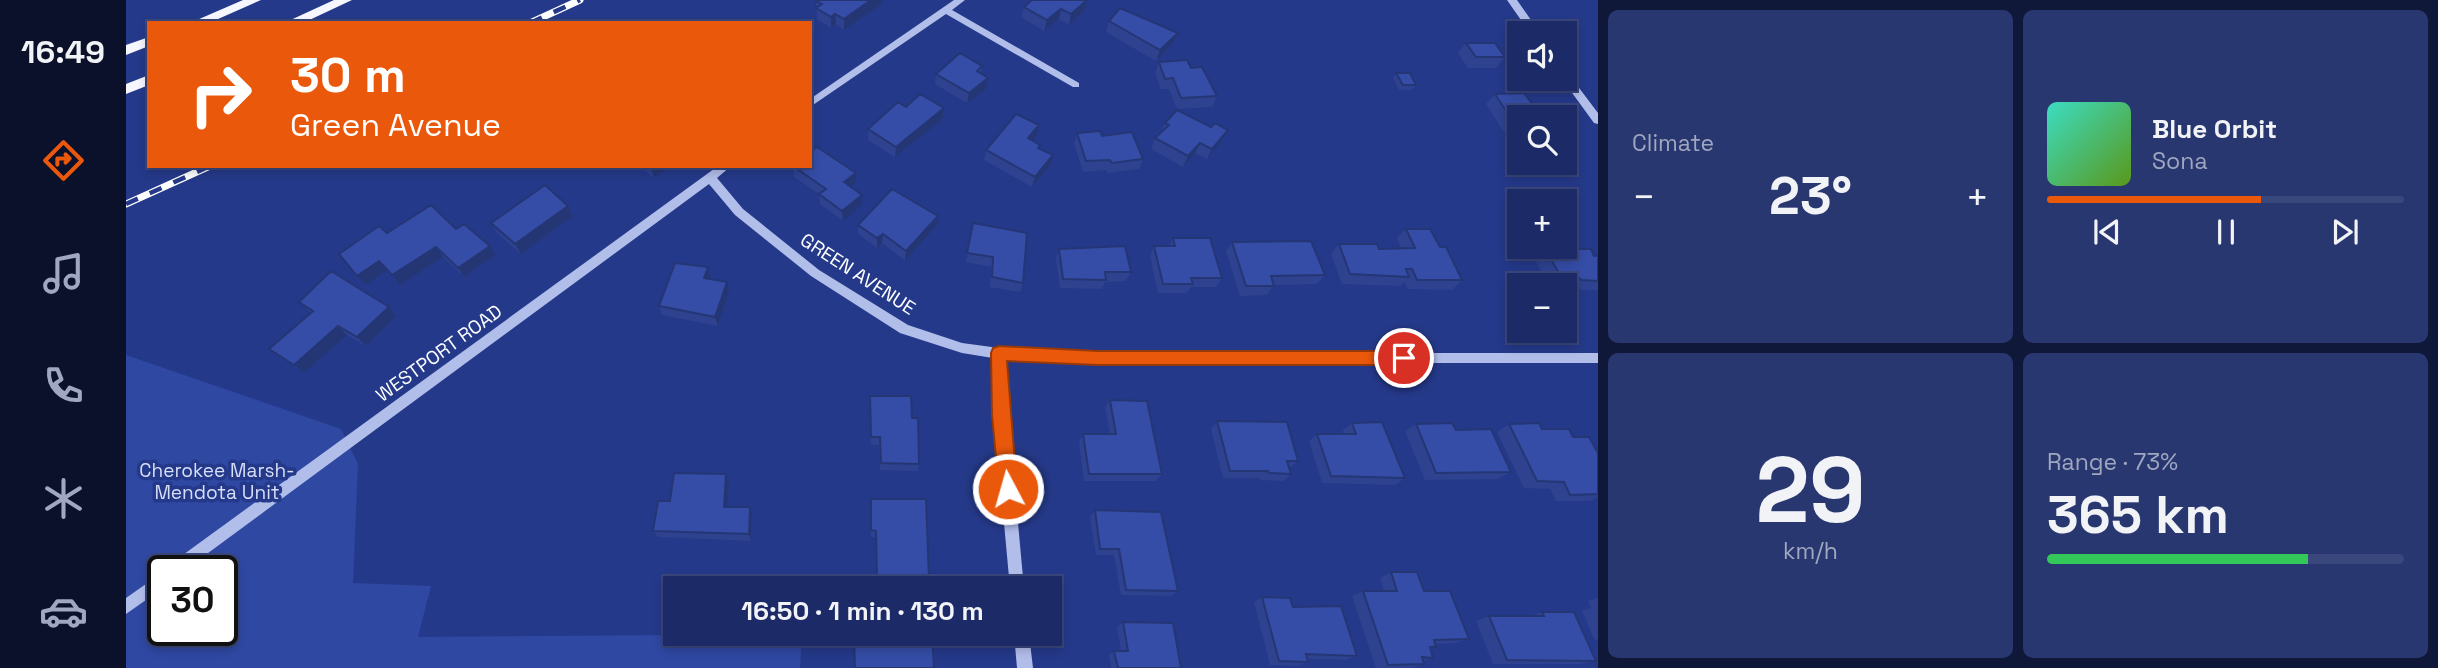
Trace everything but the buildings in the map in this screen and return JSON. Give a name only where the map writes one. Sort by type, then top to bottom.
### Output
[{"type":"main road","points":[[201,21],[254,0]]},
{"type":"main road","points":[[295,21],[345,0]]},
{"type":"main road","points":[[126,50],[147,42]]},
{"type":"main road","points":[[126,89],[147,80]]},
{"type":"street","points":[[812,103],[960,0]]},
{"type":"street","points":[[1511,0],[1526,21]]},
{"type":"street","points":[[945,10],[1076,85]]},
{"type":"street","points":[[1577,91],[1598,120]]},
{"type":"street","name":"WESTPORT ROAD","points":[[194,555],[723,168]]},
{"type":"street","name":"GREEN AVENUE","points":[[710,178],[739,212],[815,273],[888,321],[923,337],[962,348],[999,353],[1098,358],[1598,358]]},
{"type":"street","points":[[999,353],[1001,415],[1016,576]]},
{"type":"street","points":[[126,607],[147,591]]},
{"type":"street","points":[[1023,646],[1025,668]]},
{"type":"green space","name":"Cherokee Marsh- Mendota Unit","points":[[126,355],[341,429],[358,464],[353,583],[431,586],[418,637],[663,635],[663,646],[801,646],[800,668],[126,668]]},
{"type":"railway","points":[[534,21],[580,0]]},
{"type":"railway","points":[[126,204],[206,168]]},
{"type":"route","points":[[1008,489],[999,353],[1098,358],[1404,358]]}]
